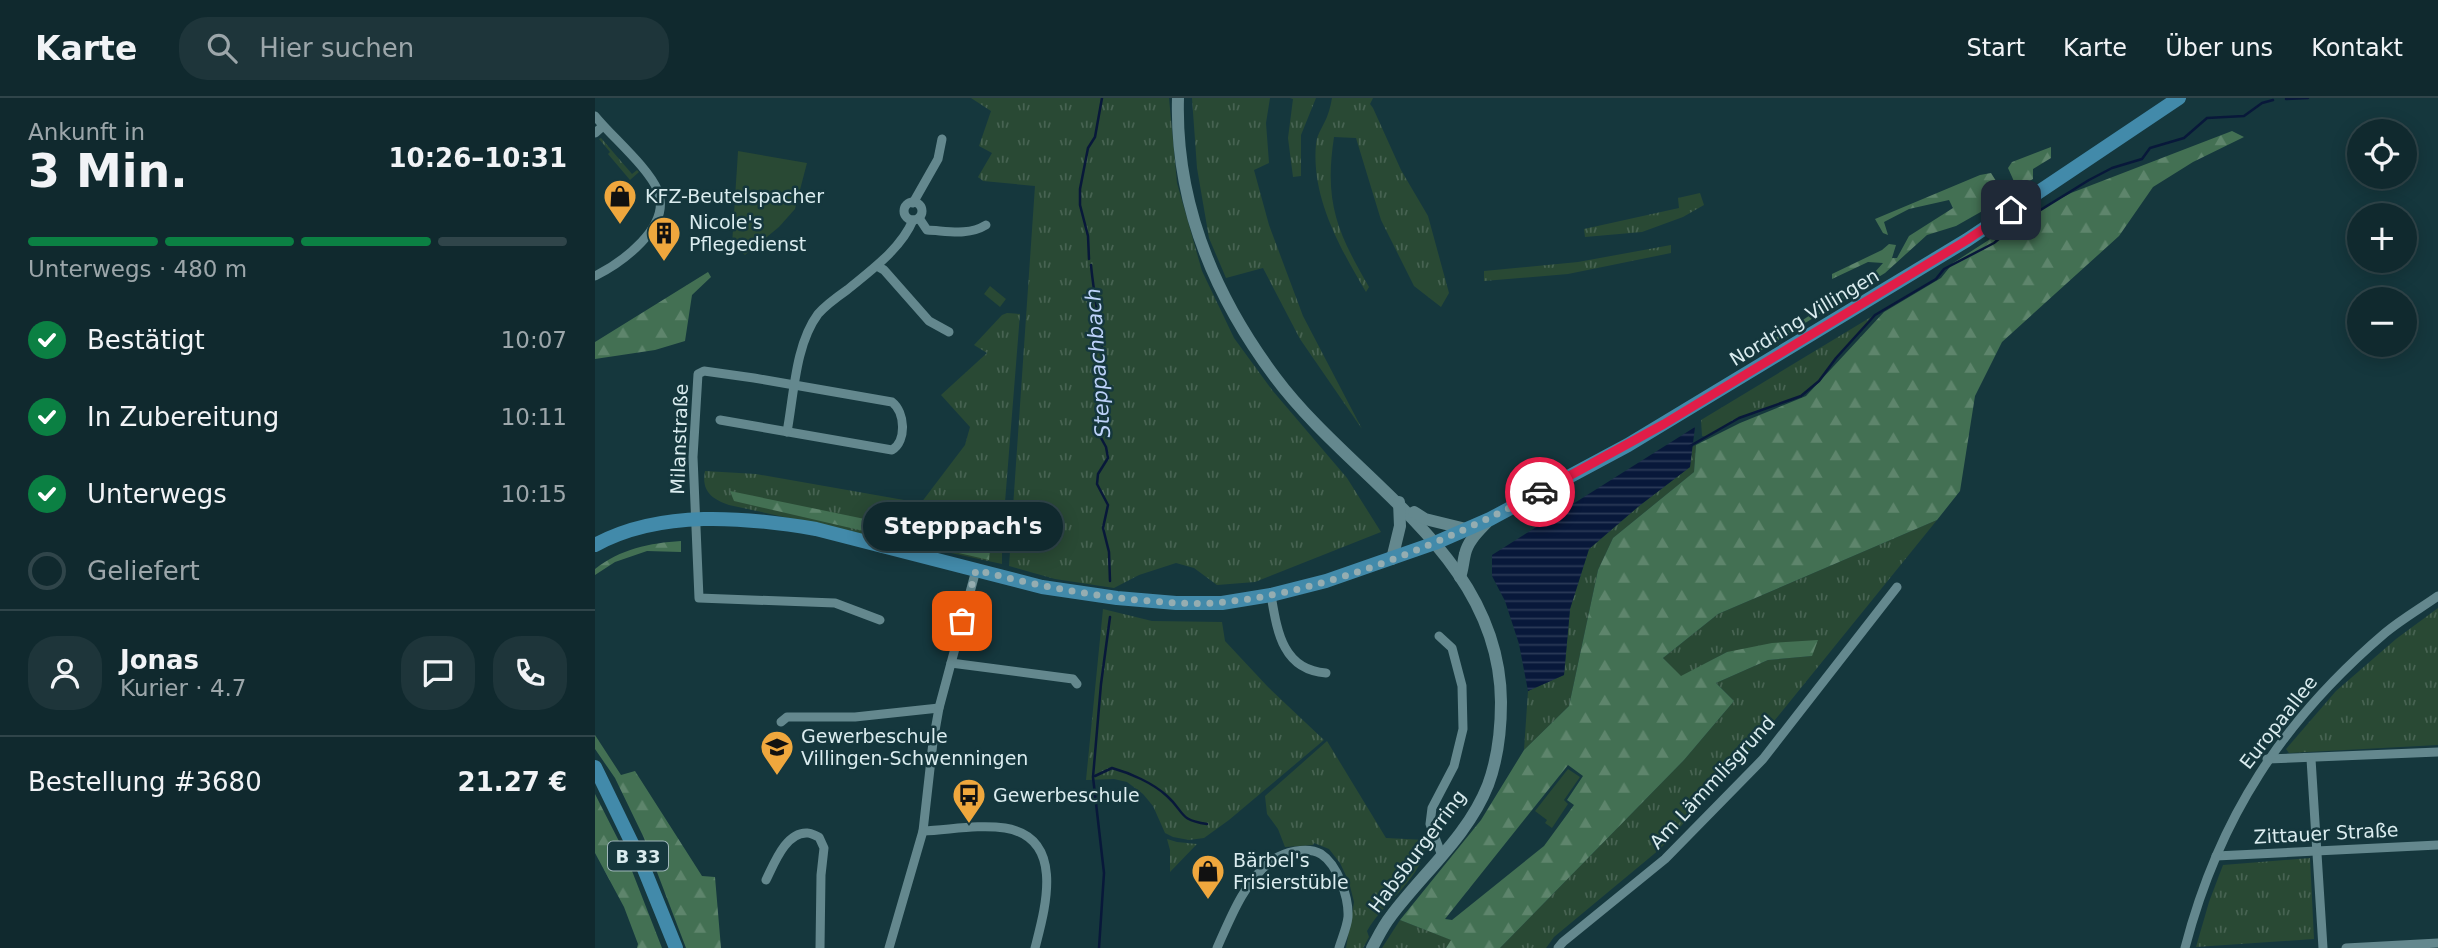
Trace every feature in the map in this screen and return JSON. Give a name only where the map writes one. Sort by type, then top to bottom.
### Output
[{"type":"main road","name":"Nordring Villingen","points":[[595,545],[656,524],[694,519],[782,523],[816,529],[1042,587],[1081,593],[1176,603],[1222,603],[1271,595],[1325,581],[1435,543],[1489,519],[1628,445],[1967,240],[2179,98]]},
{"type":"main road","name":"B 33","points":[[595,767],[642,864],[676,948]]},
{"type":"street","points":[[1178,98],[1178,130],[1187,194],[1204,252],[1229,309],[1276,379],[1306,413],[1399,502],[1425,519],[1466,529]]},
{"type":"street","points":[[595,116],[649,177],[659,193],[660,206],[644,240],[611,268],[595,276]]},
{"type":"street","points":[[595,133],[603,126]]},
{"type":"street","points":[[787,432],[803,340],[820,312],[877,266],[909,230],[921,208],[913,203],[938,159],[942,139]]},
{"type":"street","points":[[916,219],[927,230],[977,231],[986,225]]},
{"type":"street","points":[[877,266],[884,270],[929,321],[949,332]]},
{"type":"street","name":"Milanstraße","points":[[694,519],[693,457],[698,374],[719,373],[894,399],[903,414],[900,440],[892,450],[720,421]]},
{"type":"street","points":[[1392,559],[1400,526],[1399,502]]},
{"type":"street","name":"Habsburgerring","points":[[1372,948],[1390,917],[1467,823],[1488,785],[1501,730],[1501,683],[1494,647],[1481,613],[1460,577],[1435,543],[1399,502]]},
{"type":"street","points":[[694,519],[699,598],[835,603],[880,620]]},
{"type":"street","points":[[1460,577],[1471,539],[1489,519]]},
{"type":"street","points":[[889,948],[923,831],[939,708],[976,570]]},
{"type":"street","name":"Am Lämmlisgrund","points":[[1558,948],[1665,859],[1763,759],[1897,587]]},
{"type":"street","points":[[1271,595],[1276,630],[1281,642],[1293,658],[1311,672],[1326,673]]},
{"type":"street","name":"Europaallee","points":[[2185,948],[2199,897],[2216,856],[2234,817],[2267,759],[2336,676],[2388,631],[2438,596]]},
{"type":"street","points":[[1439,636],[1452,648],[1462,686],[1463,729],[1454,765],[1432,808],[1430,824],[1442,856]]},
{"type":"street","points":[[951,663],[1073,679],[1077,684]]},
{"type":"street","points":[[782,722],[787,717],[846,718],[939,708]]},
{"type":"street","points":[[2267,759],[2438,752]]},
{"type":"street","points":[[2311,759],[2323,948]]},
{"type":"street","points":[[923,831],[1005,828],[1028,838],[1039,849],[1048,876],[1046,899],[1035,948]]},
{"type":"street","points":[[766,880],[782,849],[794,836],[807,832],[819,837],[824,848],[820,948]]},
{"type":"street","name":"Zittauer Straße","points":[[2216,856],[2438,845]]},
{"type":"street","points":[[1217,948],[1235,908],[1254,879],[1270,862],[1285,853],[1300,850],[1320,854],[1335,869],[1344,892],[1348,915],[1339,948]]},
{"type":"street","points":[[2346,948],[2438,943]]},
{"type":"green space","points":[[971,98],[1169,98],[1177,183],[1202,271],[1234,338],[1272,390],[1347,478],[1381,532],[1255,582],[1217,585],[1194,568],[1176,563],[1139,575],[1114,588],[1055,579],[1009,566],[1035,186],[983,181],[978,177],[992,153],[979,146],[991,111]]},
{"type":"green space","points":[[1192,98],[1270,98],[1266,123],[1269,163],[1254,170],[1269,225],[1303,316],[1362,429],[1300,339],[1263,268],[1226,278],[1209,238],[1197,168]]},
{"type":"green space","points":[[1290,98],[1316,98],[1301,135],[1301,176],[1293,177],[1288,138],[1293,99]]},
{"type":"green space","points":[[1332,98],[1373,98],[1370,104],[1401,170],[1428,216],[1449,293],[1441,307],[1414,286],[1381,220],[1356,138],[1334,137],[1331,160],[1332,199],[1341,233],[1369,287],[1366,292],[1337,240],[1323,203],[1316,164],[1317,140]]},
{"type":"green space","points":[[2232,131],[2244,137],[2193,162],[2153,187],[2119,236],[2002,342],[1975,396],[1960,491],[1937,520],[1718,614],[1663,658],[1681,676],[1727,652],[1772,643],[1818,640],[1812,656],[1768,660],[1716,683],[1734,701],[1684,760],[1500,948],[1446,948],[1451,940],[1400,920],[1481,820],[1524,750],[1569,706],[1598,570],[1613,538],[1694,472],[1696,445],[1740,423],[1806,396],[1884,312],[1941,278],[1953,263],[2012,225],[2022,233],[2032,225],[2029,215],[2071,193]],"holes":[[[1568,765],[1583,776],[1567,800],[1574,805],[1544,846],[1452,920],[1445,919]]]},
{"type":"green space","points":[[601,138],[632,174],[637,170],[639,172],[630,180],[608,154],[610,152],[599,139]]},
{"type":"green space","points":[[2051,147],[2051,158],[2033,169],[2033,179],[2017,188],[2008,168],[2012,162]]},
{"type":"green space","points":[[738,151],[807,163],[795,209],[779,227],[745,255],[732,245]]},
{"type":"green space","points":[[1991,173],[1998,184],[2000,201],[1956,226],[1927,235],[1885,273],[1757,353],[1756,351],[1875,272],[1883,263],[1868,262],[1832,279],[1832,274],[1889,244],[1896,245],[1892,258],[1897,258],[1909,236],[1953,208],[1949,200],[1909,209],[1884,222],[1888,235],[1883,233],[1875,219],[1980,175]]},
{"type":"green space","points":[[1700,193],[1704,205],[1683,217],[1642,232],[1585,237],[1584,229],[1679,208],[1678,198]]},
{"type":"green space","points":[[1671,245],[1671,253],[1568,274],[1484,281],[1484,271],[1578,262]]},
{"type":"green space","points":[[708,272],[711,277],[692,295],[685,341],[655,350],[595,359],[595,342]]},
{"type":"green space","points":[[990,286],[1006,299],[1000,307],[984,294]]},
{"type":"green space","points":[[1007,313],[1020,314],[1002,564],[729,505],[713,497],[706,489],[705,471],[756,474],[921,503],[965,445],[970,427],[941,395],[987,353],[974,345]]},
{"type":"green space","points":[[1876,314],[1819,381],[1801,396],[1739,418],[1707,437],[1702,436],[1701,420]]},
{"type":"green space","points":[[1696,445],[1694,472],[1613,538],[1598,570],[1569,706],[1524,750],[1528,691],[1564,675],[1570,609],[1589,549],[1690,467],[1692,447]]},
{"type":"green space","points":[[730,491],[884,523],[990,550],[989,560],[734,501]]},
{"type":"green space","points":[[1937,520],[1753,747],[1660,849],[1554,937],[1546,948],[1500,948],[1684,760],[1734,701],[1716,683],[1768,660],[1812,656],[1727,652],[1681,677],[1663,658],[1718,614]]},
{"type":"green space","points":[[681,541],[681,552],[647,551],[615,562],[595,575],[595,569],[625,552],[647,545]]},
{"type":"green space","points":[[2438,608],[2438,745],[2289,753],[2286,749],[2336,691],[2396,639]]},
{"type":"green space","points":[[1103,609],[1152,621],[1222,622],[1225,641],[1268,687],[1324,740],[1204,838],[1189,840],[1165,833],[1153,806],[1127,782],[1114,779],[1086,780]]},
{"type":"green space","points":[[595,735],[621,775],[635,771],[702,876],[715,877],[721,948],[686,948],[644,838],[615,778],[595,749]]},
{"type":"green space","points":[[1327,741],[1386,838],[1426,840],[1419,866],[1374,920],[1367,931],[1369,937],[1363,948],[1346,948],[1354,902],[1340,863],[1329,849],[1314,843],[1285,847],[1278,829],[1267,814],[1265,796]]},
{"type":"green space","points":[[1568,769],[1580,777],[1564,800],[1568,804],[1552,828],[1545,823],[1547,820],[1535,811]]},
{"type":"green space","points":[[595,794],[625,853],[662,948],[637,948],[638,944],[624,907],[595,853]]},
{"type":"green space","points":[[1167,839],[1197,844],[1170,872],[1170,850]]},
{"type":"green space","points":[[2310,858],[2314,939],[2196,947],[2223,865]]},
{"type":"green space","points":[[1400,920],[1452,940],[1446,948],[1382,948]]},
{"type":"water","points":[[1695,427],[1690,467],[1589,549],[1570,609],[1564,675],[1528,691],[1519,644],[1505,601],[1492,576],[1492,555]]},
{"type":"waterway","name":"Steppachbach","points":[[1089,259],[1080,189],[1088,148],[1095,137],[1102,98]]},
{"type":"waterway","points":[[2286,99],[2308,98]]},
{"type":"waterway","points":[[1690,446],[1739,418],[1801,396],[1819,381],[1875,315],[1936,279],[1944,269],[1994,243],[2013,227],[2089,180],[2112,168],[2142,159],[2150,148],[2184,138],[2207,118],[2244,116],[2262,103],[2273,100]]},
{"type":"waterway","name":"Steppachbach","points":[[1091,265],[1105,377],[1104,419],[1100,436],[1108,458],[1098,474],[1097,484],[1108,505],[1103,528],[1109,552],[1110,581]]},
{"type":"waterway","name":"Steppachbach","points":[[1099,948],[1104,873],[1093,777],[1110,617]]},
{"type":"waterway","points":[[1095,776],[1112,768],[1134,776],[1161,791],[1186,818],[1207,824]]},
{"type":"way so far","points":[[962,621],[976,570],[1042,587],[1094,595],[1176,603],[1222,603],[1271,595],[1392,559],[1489,519],[1540,492]]},
{"type":"place","name":"KFZ-Beutelspacher","points":[[620,226]]},
{"type":"place","name":"Nicole's Pflegedienst","points":[[664,263]]},
{"type":"place","name":"Stepppach's","points":[[962,621]]},
{"type":"place","name":"Gewerbeschule Villingen-Schwenningen","points":[[777,777]]},
{"type":"place","name":"Gewerbeschule","points":[[969,825]]},
{"type":"place","name":"Bärbel's Frisierstüble","points":[[1208,901]]},
{"type":"route","points":[[1540,492],[1681,414],[1967,240],[2011,210]]}]
